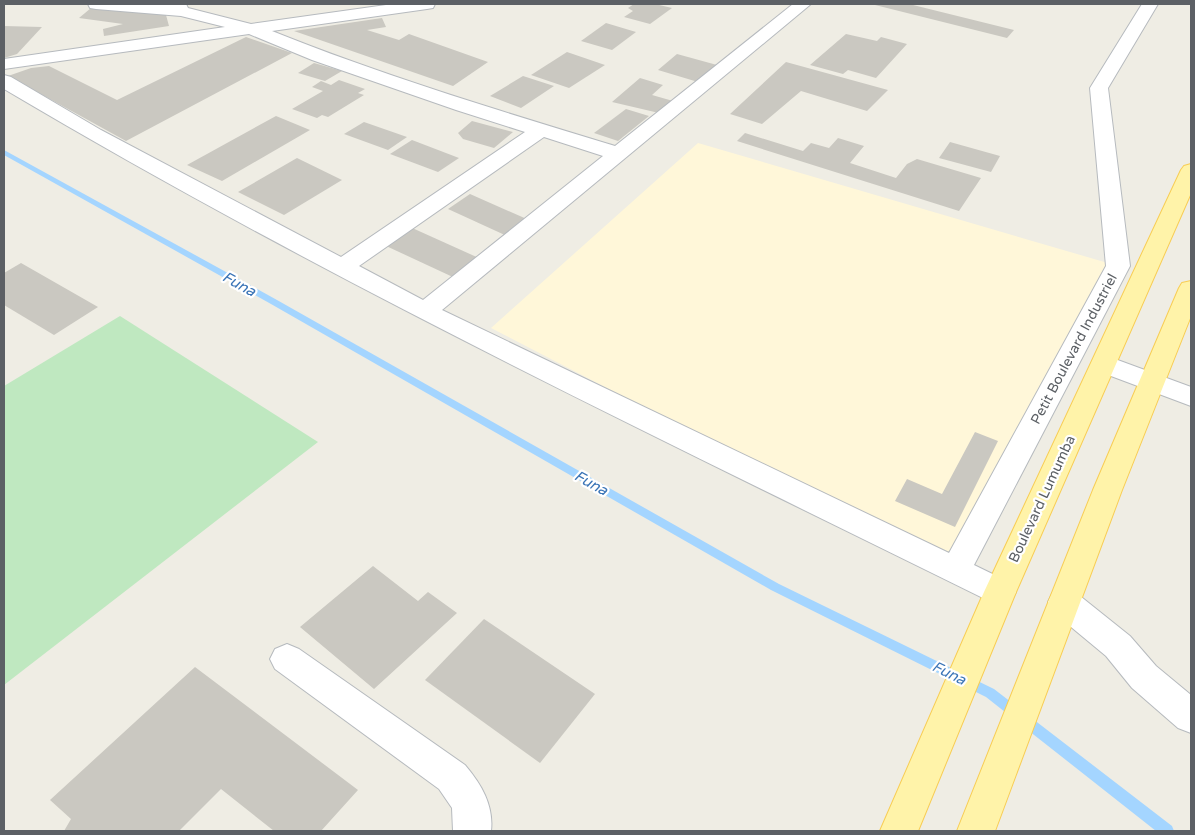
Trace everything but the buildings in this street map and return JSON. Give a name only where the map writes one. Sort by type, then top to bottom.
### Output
[{"type":"main road","name":"Boulevard Lumumba","points":[[899,831],[1000,592],[1191,170]]},
{"type":"main road","points":[[976,831],[1044,659],[1078,564],[1191,288]]},
{"type":"street","points":[[96,4],[180,8],[251,29],[327,60],[464,106],[618,154]]},
{"type":"street","points":[[4,64],[427,4]]},
{"type":"street","points":[[425,311],[803,4]]},
{"type":"street","name":"Petit Boulevard Industriel","points":[[956,569],[1118,266],[1099,88],[1150,4]]},
{"type":"street","points":[[4,81],[94,134],[425,311],[1000,592]]},
{"type":"street","points":[[342,267],[541,130]]},
{"type":"street","points":[[1104,364],[1191,398]]},
{"type":"street","points":[[1064,602],[1118,646],[1144,677],[1191,717]]},
{"type":"street","points":[[287,659],[452,777],[468,797],[474,819],[472,831]]},
{"type":"shaded area","points":[[698,143],[1118,266],[956,569],[491,328]]},
{"type":"green space","points":[[120,316],[318,442],[4,685],[4,386]]},
{"type":"waterway","name":"Funa","points":[[4,152],[274,302],[775,587],[990,693],[1167,831]]}]
